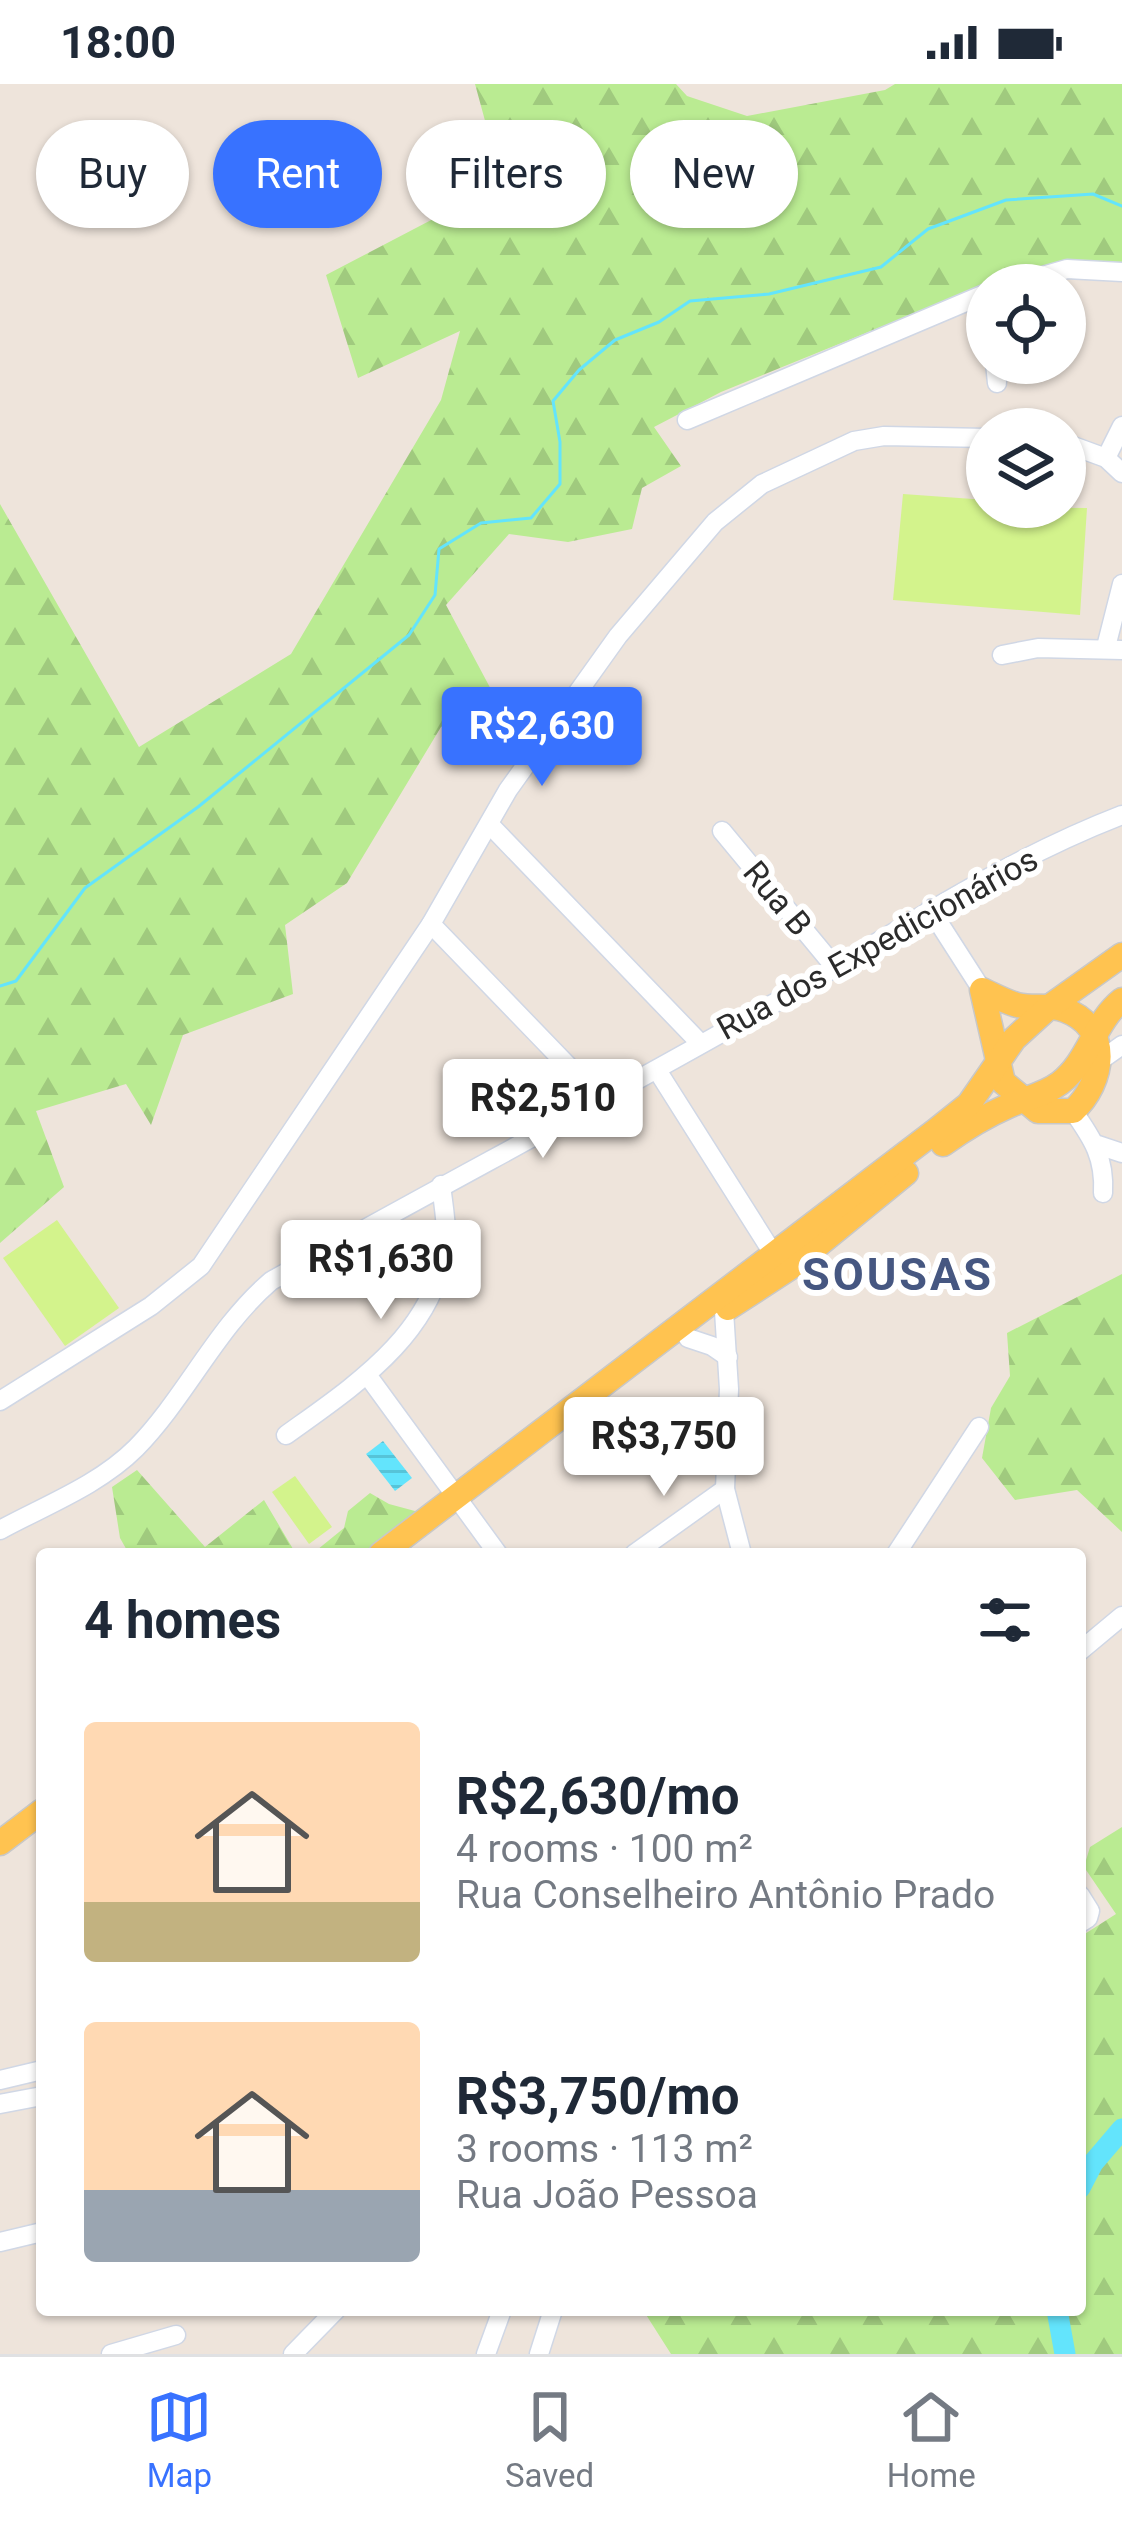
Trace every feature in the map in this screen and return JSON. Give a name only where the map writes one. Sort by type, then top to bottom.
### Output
[{"type":"main road","points":[[410,1548],[460,1502],[969,1104],[1014,1039],[1048,1007],[1122,955]]},
{"type":"main road","points":[[982,990],[1016,1005],[1068,1011],[1106,1047]]},
{"type":"main road","points":[[982,990],[1003,1082],[1038,1112],[1073,1111],[1094,1086],[1106,1047],[1103,1020],[1122,1000]]},
{"type":"main road","points":[[390,1548],[791,1267],[945,1142],[980,1118],[1063,1081],[1106,1047]]},
{"type":"main road","points":[[0,1843],[36,1816]]},
{"type":"main road","points":[[0,1861],[36,1834]]},
{"type":"street","points":[[1086,270],[1122,272]]},
{"type":"street","points":[[687,420],[966,302]]},
{"type":"street","points":[[1106,458],[1122,426]]},
{"type":"street","points":[[0,1401],[151,1306],[201,1267],[431,924],[508,790],[618,636],[715,522],[762,484],[854,441],[884,436],[966,438]]},
{"type":"street","points":[[1086,451],[1106,458],[1122,473]]},
{"type":"street","points":[[1002,655],[1038,647],[1114,648],[1122,584]]},
{"type":"street","name":"Rua dos Expedicionários","points":[[0,1530],[108,1472],[138,1446],[244,1304],[271,1281],[657,1070],[930,909],[1074,834],[1122,815]]},
{"type":"street","points":[[490,826],[700,1043]]},
{"type":"street","name":"Rua B","points":[[722,831],[834,966]]},
{"type":"street","points":[[930,909],[982,990]]},
{"type":"street","points":[[431,924],[600,1099]]},
{"type":"street","points":[[657,1070],[773,1255]]},
{"type":"street","points":[[1073,1111],[1097,1145],[1103,1193],[1122,1180]]},
{"type":"street","points":[[1097,1145],[1122,1153]]},
{"type":"street","points":[[286,1435],[368,1376],[410,1330],[437,1274],[446,1241],[441,1185]]},
{"type":"street","points":[[724,1311],[728,1358],[725,1489],[740,1548]]},
{"type":"street","points":[[688,1338],[728,1358]]},
{"type":"street","points":[[368,1376],[494,1548]]},
{"type":"street","points":[[900,1548],[979,1427]]},
{"type":"street","points":[[642,1548],[725,1489]]},
{"type":"street","points":[[1086,1646],[1122,1616]]},
{"type":"street","points":[[0,2080],[36,2071]]},
{"type":"street","points":[[0,2104],[36,2097]]},
{"type":"street","points":[[0,2242],[36,2233]]},
{"type":"street","points":[[300,2350],[331,2316]]},
{"type":"street","points":[[486,2354],[500,2316]]},
{"type":"street","points":[[539,2354],[551,2316]]},
{"type":"street","points":[[111,2354],[176,2335]]},
{"type":"green space","points":[[475,84],[676,84],[687,96],[747,116],[885,90],[895,84],[1122,84],[1122,266],[966,264],[966,292],[721,392],[654,427],[681,466],[642,488],[632,529],[568,542],[509,534],[446,605],[494,695],[441,727],[347,883],[285,925],[293,994],[183,1035],[151,1125],[126,1084],[36,1111],[64,1187],[0,1243],[0,504],[139,747],[291,654],[441,400],[460,331],[358,378],[326,275],[416,228],[606,228],[606,120],[485,120]]},
{"type":"green space","points":[[903,494],[966,498],[966,528],[1086,528],[1080,615],[893,600]]},
{"type":"green space","points":[[57,1220],[119,1308],[65,1346],[3,1258]]},
{"type":"green space","points":[[1122,1274],[1122,1532],[1077,1490],[1015,1500],[982,1458],[991,1408],[1010,1376],[1007,1333]]},
{"type":"green space","points":[[137,1470],[205,1547],[264,1500],[292,1548],[126,1548],[112,1487]]},
{"type":"green space","points":[[295,1476],[332,1527],[309,1544],[272,1492]]},
{"type":"green space","points":[[370,1493],[389,1504],[426,1514],[379,1548],[319,1548],[344,1528],[348,1511]]},
{"type":"green space","points":[[1122,1827],[1122,2354],[671,2354],[647,2316],[1086,2316],[1086,1933],[1116,1914],[1086,1870],[1090,1847]]},
{"type":"water","points":[[383,1441],[412,1478],[395,1491],[366,1454]]},
{"type":"waterway","points":[[0,986],[16,981],[85,888],[198,807],[409,635],[435,595],[439,549],[481,523],[531,518],[560,484],[553,401],[579,370],[615,340],[659,322],[690,301],[769,294],[881,267],[928,229],[1006,200],[1093,194],[1122,206]]},
{"type":"waterway","points":[[1086,2176],[1122,2129]]},
{"type":"waterway","points":[[1058,2316],[1065,2354]]},
{"type":"district","name":"SOUSAS","points":[[898,1274]]}]
